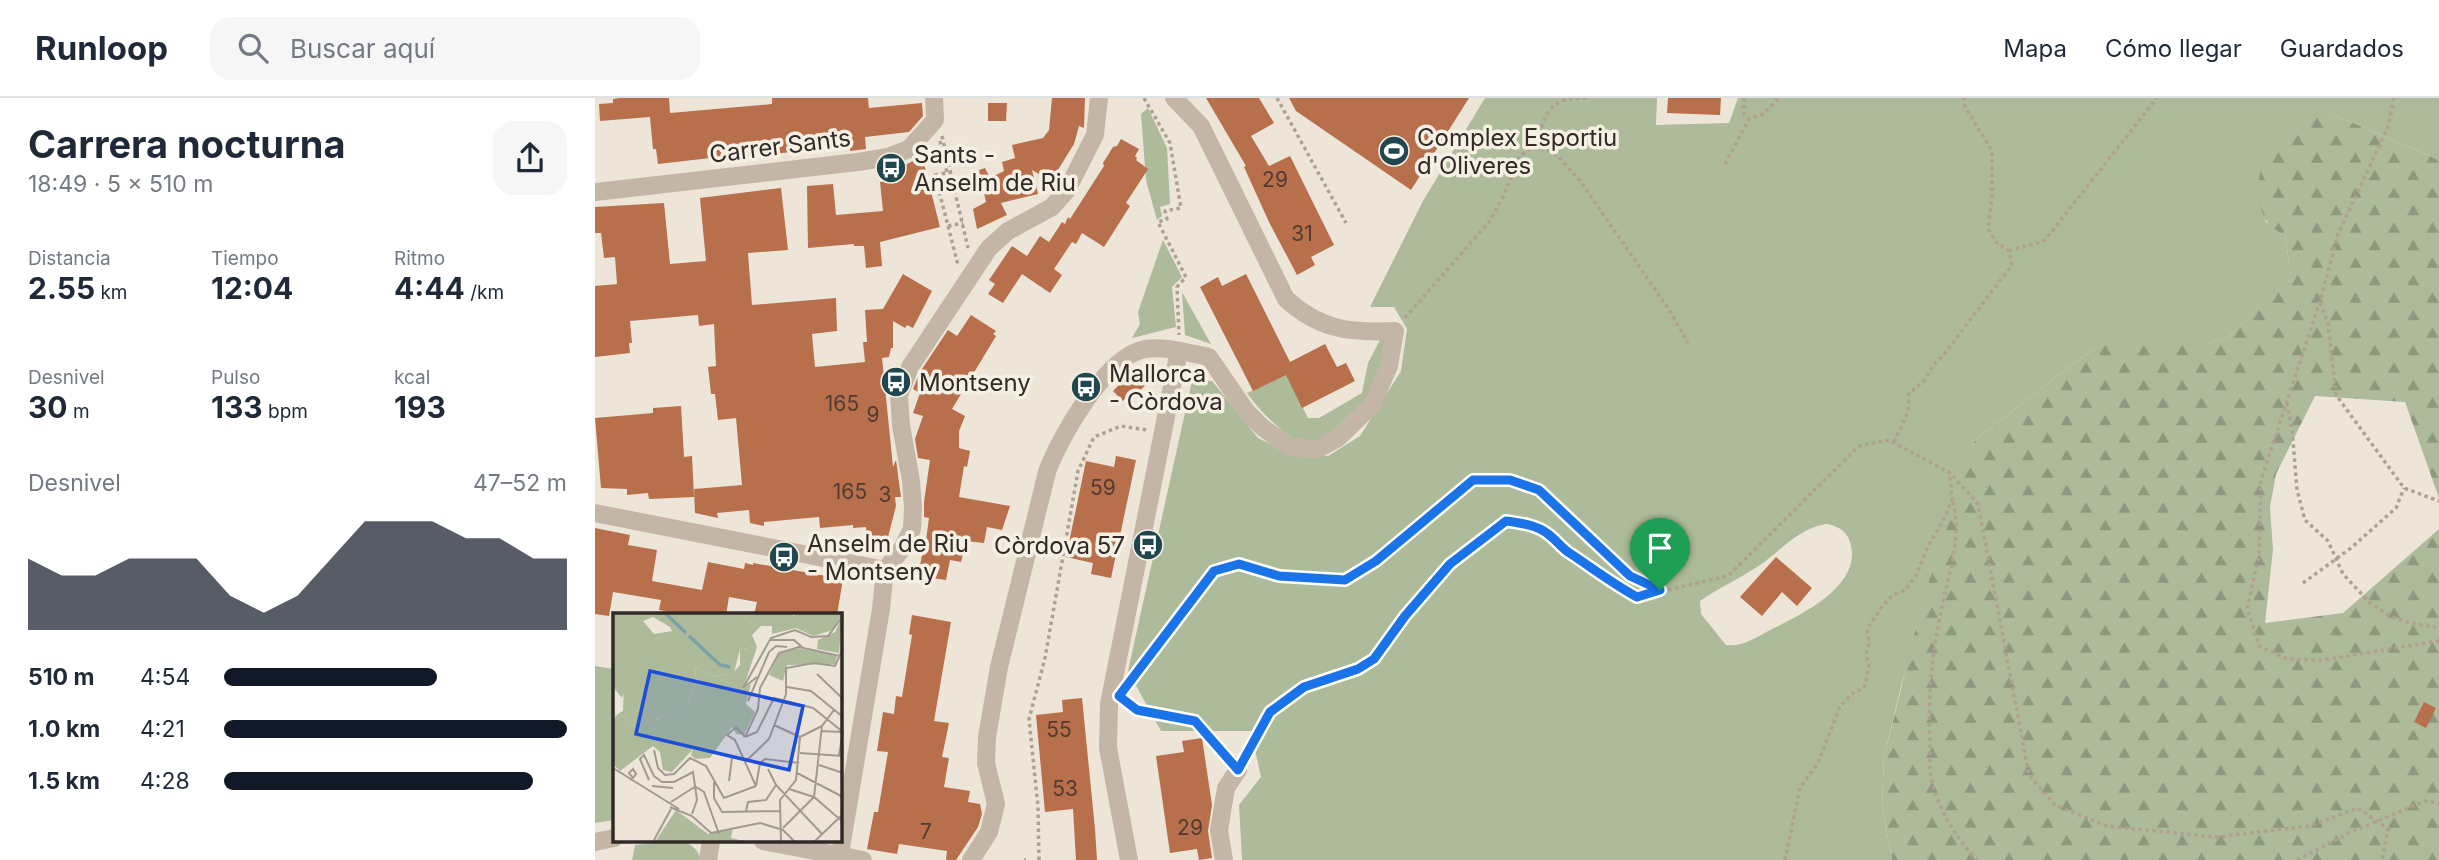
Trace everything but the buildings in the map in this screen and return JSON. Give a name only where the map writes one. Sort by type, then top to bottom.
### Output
[{"type":"street","name":"Carrer Sants","points":[[595,192],[898,155],[919,140],[935,120],[934,98]]},
{"type":"street","points":[[842,839],[881,609],[885,570],[902,550],[912,529],[911,481],[901,425],[899,394],[910,367],[989,248],[1008,231],[1052,207],[1067,190],[1095,135],[1099,98]]},
{"type":"street","points":[[971,860],[989,832],[996,804],[986,763],[987,737],[1011,614],[1030,548],[1047,472],[1056,448],[1095,389],[1129,355],[1145,349],[1179,351],[1209,357],[1246,411],[1288,446],[1316,450],[1338,438],[1372,405],[1389,366],[1395,331],[1364,333],[1330,326],[1304,316],[1286,299],[1201,126],[1174,98]]},
{"type":"street","points":[[1129,860],[1108,748],[1114,700],[1179,351]]},
{"type":"street","points":[[595,513],[885,570]]},
{"type":"street","points":[[1224,860],[1219,830],[1226,788],[1238,770]]},
{"type":"street","points":[[595,842],[613,838]]},
{"type":"street","points":[[709,860],[712,842]]},
{"type":"street","points":[[768,842],[863,860]]},
{"type":"path","points":[[1144,98],[1170,143],[1181,208],[1165,211],[1167,219],[1158,222],[1186,277],[1177,287],[1179,351]]},
{"type":"path","points":[[1277,98],[1346,223]]},
{"type":"path","points":[[1537,148],[1544,118],[1556,104],[1562,100],[1587,98]]},
{"type":"path","points":[[1744,98],[1744,114],[1749,119]]},
{"type":"path","points":[[1725,164],[1749,119],[1763,114],[1779,98]]},
{"type":"path","points":[[1894,442],[1908,412],[1909,393],[1924,381],[1935,363],[1943,357],[2012,265],[2009,251],[1996,242],[1988,229],[1992,197],[1992,150],[1963,103],[1964,98]]},
{"type":"path","points":[[2009,251],[2045,240],[2157,98]]},
{"type":"path","points":[[2394,98],[2388,127],[2338,234],[2320,301],[2260,480],[2259,556],[2247,608],[2259,646],[2287,659],[2322,660],[2439,641]]},
{"type":"path","points":[[942,138],[969,251]]},
{"type":"path","points":[[1395,331],[1468,243],[1489,222],[1520,156],[1531,148],[1537,148],[1546,149],[1558,156],[1580,181],[1668,308],[1688,343]]},
{"type":"path","points":[[949,173],[935,175],[958,265]]},
{"type":"path","points":[[948,226],[963,223]]},
{"type":"path","points":[[2320,301],[2327,323],[2336,395],[2404,488],[2439,501]]},
{"type":"path","points":[[2286,401],[2292,428],[2297,490],[2305,520],[2327,541],[2343,574],[2369,602],[2399,619],[2439,628]]},
{"type":"path","points":[[1039,860],[1038,807],[1029,719],[1045,658],[1078,471],[1094,437],[1121,426],[1164,433]]},
{"type":"path","points":[[1660,590],[1630,576],[1539,490],[1510,480],[1473,480],[1376,561],[1345,580],[1279,576],[1239,564],[1214,571],[1114,700],[1137,710],[1195,721],[1238,770],[1270,712],[1304,687],[1358,669],[1374,659],[1405,616],[1450,564],[1506,521],[1524,523],[1545,531],[1566,550],[1637,597],[1660,590],[1692,586],[1728,576],[1860,446],[1889,440],[1950,473],[1978,504],[2029,775],[2055,805],[2106,826],[2217,837],[2309,826],[2358,808],[2388,829],[2382,860]]},
{"type":"path","points":[[1950,473],[1957,519],[1954,551],[1931,661],[1931,776],[1940,806],[1953,830],[1977,860]]},
{"type":"path","points":[[2303,583],[2396,508],[2404,488]]},
{"type":"path","points":[[1785,860],[1800,788],[1818,763],[1840,706],[1864,688],[1869,666],[1866,654],[1869,644],[1867,629],[1883,605],[1893,595],[1905,590],[1916,576],[1927,546],[1944,521],[1952,500]]},
{"type":"path","points":[[2297,860],[2351,832],[2425,801],[2439,803]]},
{"type":"green space","points":[[1485,98],[1657,98],[1656,125],[1729,123],[1738,98],[2439,98],[2439,160],[2332,114],[2265,221],[2285,236],[2289,261],[2280,282],[2247,320],[2229,336],[2203,345],[2099,347],[2078,360],[1975,440],[1901,686],[1884,757],[1882,805],[1892,860],[1242,860],[1239,805],[1261,777],[1251,731],[1161,731],[1128,671],[1192,381],[1212,381],[1258,438],[1285,451],[1328,456],[1360,436],[1401,371],[1407,329],[1394,307],[1370,307],[1423,201]],"holes":[[[1826,524],[1838,527],[1850,542],[1852,558],[1848,572],[1839,585],[1827,597],[1798,616],[1749,641],[1726,645],[1701,614],[1700,601],[1757,567],[1807,530]]]},
{"type":"green space","points":[[1148,108],[1167,148],[1170,204],[1160,207],[1162,216],[1157,220],[1146,180],[1141,114]]},
{"type":"green space","points":[[2332,114],[2439,160],[2439,498],[2405,402],[2315,396],[2276,474],[2270,507],[2273,550],[2265,623],[2343,613],[2439,529],[2439,860],[1892,860],[1882,805],[1884,757],[1923,600],[1975,440],[2078,360],[2099,347],[2152,337],[2203,345],[2229,336],[2247,320],[2279,282],[2289,261],[2285,236],[2268,223],[2260,204],[2258,190],[2264,161],[2281,137],[2292,127],[2308,119]]},
{"type":"green space","points":[[1163,240],[1182,277],[1172,287],[1176,327],[1132,338],[1140,324],[1138,312]]},
{"type":"green space","points":[[1182,292],[1211,344],[1185,335]]},
{"type":"green space","points":[[1380,340],[1385,340],[1378,381],[1365,402],[1330,437],[1301,445],[1271,421],[1247,393],[1271,382],[1289,362],[1294,390],[1308,418],[1319,418],[1362,393],[1368,363]]},
{"type":"green space","points":[[595,666],[613,669],[613,820],[595,823]]},
{"type":"green space","points":[[685,842],[698,852],[701,860],[632,860],[635,845]]},
{"type":"place","name":"Complex Esportiu d'Oliveres","points":[[1394,151]]},
{"type":"place","name":"Sants - Anselm de Riu","points":[[891,168]]},
{"type":"place","name":"Montseny","points":[[896,382]]},
{"type":"place","name":"Mallorca - Còrdova","points":[[1086,387]]},
{"type":"place","name":"Còrdova 57","points":[[1148,545]]},
{"type":"place","name":"Anselm de Riu - Montseny","points":[[784,557]]},
{"type":"route","points":[[1473,480],[1510,480],[1539,490],[1630,576],[1660,590],[1637,597],[1566,550],[1545,531],[1524,523],[1506,521],[1450,564],[1405,616],[1374,659],[1358,669],[1304,687],[1270,712],[1238,770],[1195,721],[1137,710],[1119,696],[1214,571],[1239,564],[1279,576],[1345,580],[1376,561],[1473,480]]}]
